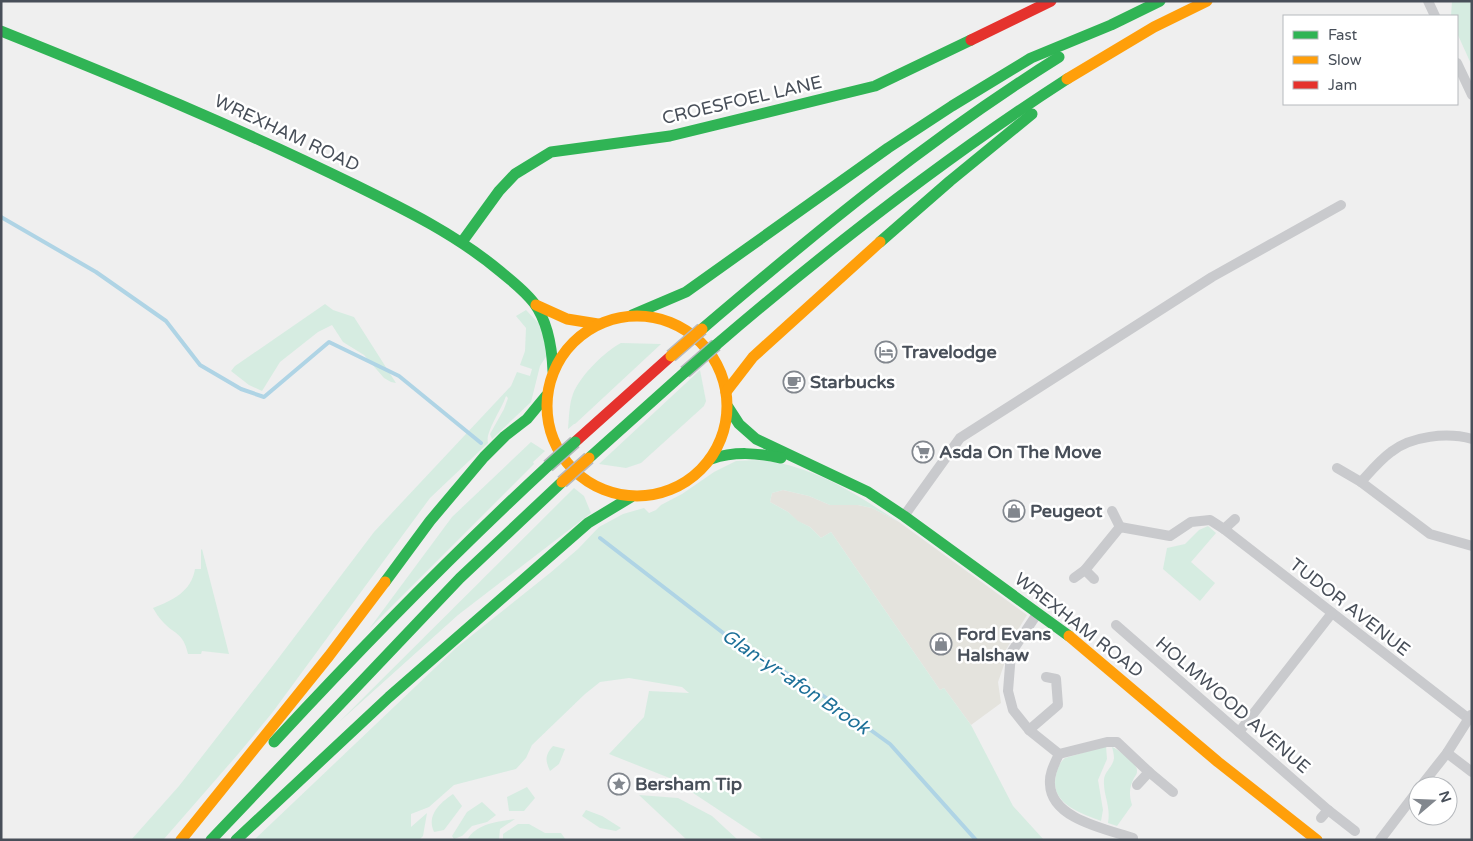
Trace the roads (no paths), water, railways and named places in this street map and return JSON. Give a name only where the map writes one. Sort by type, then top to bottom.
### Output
[{"type":"main road","name":"CROESFOEL LANE","points":[[462,242],[499,191],[515,174],[551,152],[670,136],[875,86],[1051,1]]},
{"type":"main road","points":[[632,315],[662,319],[675,324],[694,336],[709,352],[720,371],[728,407],[723,434],[711,459],[690,480],[662,494],[631,497],[603,491],[578,476],[559,453],[548,426],[546,396],[553,371],[571,343],[584,332],[598,324],[632,315],[686,292],[888,148],[1031,58],[1111,25],[1160,1]]},
{"type":"main road","points":[[211,840],[460,578],[562,482],[769,298],[885,205],[973,141],[1096,61],[1190,8],[1207,1]]},
{"type":"main road","points":[[182,840],[324,688],[419,590],[501,509],[671,356],[839,214],[939,138],[1038,69],[1111,25]]},
{"type":"main road","name":"WREXHAM ROAD","points":[[1,31],[216,118],[422,218],[462,242],[492,264],[536,305],[546,328],[553,371]]},
{"type":"main road","points":[[726,392],[753,357],[822,294],[950,181],[1096,61]]},
{"type":"main road","name":"WREXHAM ROAD","points":[[536,305],[567,319],[598,324]]},
{"type":"main road","points":[[182,840],[329,656],[430,521],[484,457],[526,419],[546,396]]},
{"type":"main road","name":"WREXHAM ROAD","points":[[728,407],[747,433],[803,462],[868,492],[904,516],[1072,639],[1218,762],[1317,840]]},
{"type":"main road","name":"WREXHAM ROAD","points":[[711,459],[725,454],[746,452],[803,462]]},
{"type":"main road","points":[[236,840],[389,697],[588,523],[631,497]]},
{"type":"street","points":[[1428,1],[1435,15]]},
{"type":"street","points":[[1458,65],[1472,95]]},
{"type":"street","points":[[904,516],[960,438],[1212,277],[1341,205]]},
{"type":"street","points":[[1361,482],[1391,451],[1422,437],[1458,435],[1472,439]]},
{"type":"street","points":[[1337,468],[1361,482],[1430,534],[1472,546]]},
{"type":"street","points":[[1074,578],[1085,570],[1120,527],[1112,511]]},
{"type":"street","points":[[1224,529],[1235,519]]},
{"type":"street","name":"TUDOR AVENUE","points":[[1120,527],[1170,536],[1191,522],[1210,520],[1470,717]]},
{"type":"street","points":[[1085,570],[1094,579]]},
{"type":"street","points":[[1239,732],[1332,613]]},
{"type":"street","points":[[1037,614],[1011,653],[1008,691],[1013,710],[1029,730],[1059,754]]},
{"type":"street","name":"HOLMWOOD AVENUE","points":[[1116,625],[1239,732],[1325,814],[1355,831]]},
{"type":"street","points":[[1029,730],[1058,705],[1056,679],[1046,677]]},
{"type":"street","points":[[1430,776],[1470,717]]},
{"type":"street","points":[[1059,754],[1108,742],[1117,742],[1173,792]]},
{"type":"street","points":[[1447,753],[1472,772]]},
{"type":"street","points":[[1059,754],[1050,777],[1052,797],[1057,805],[1066,813],[1114,836],[1133,838]]},
{"type":"street","points":[[1137,785],[1149,772]]},
{"type":"street","points":[[1380,840],[1408,803]]},
{"type":"waterway","points":[[1,217],[96,272],[166,321],[200,365],[241,389],[264,397],[329,342],[399,376],[481,443]]},
{"type":"waterway","name":"Glan-yr-afon Brook","points":[[600,538],[731,639],[822,695],[890,744],[976,840]]},
{"type":"place","name":"Travelodge","points":[[886,352]]},
{"type":"place","name":"Starbucks","points":[[794,382]]},
{"type":"place","name":"Asda On The Move","points":[[923,452]]},
{"type":"place","name":"Peugeot","points":[[1014,511]]},
{"type":"place","name":"Ford Evans Halshaw","points":[[941,644]]},
{"type":"place","name":"Bersham Tip","points":[[619,784]]}]
